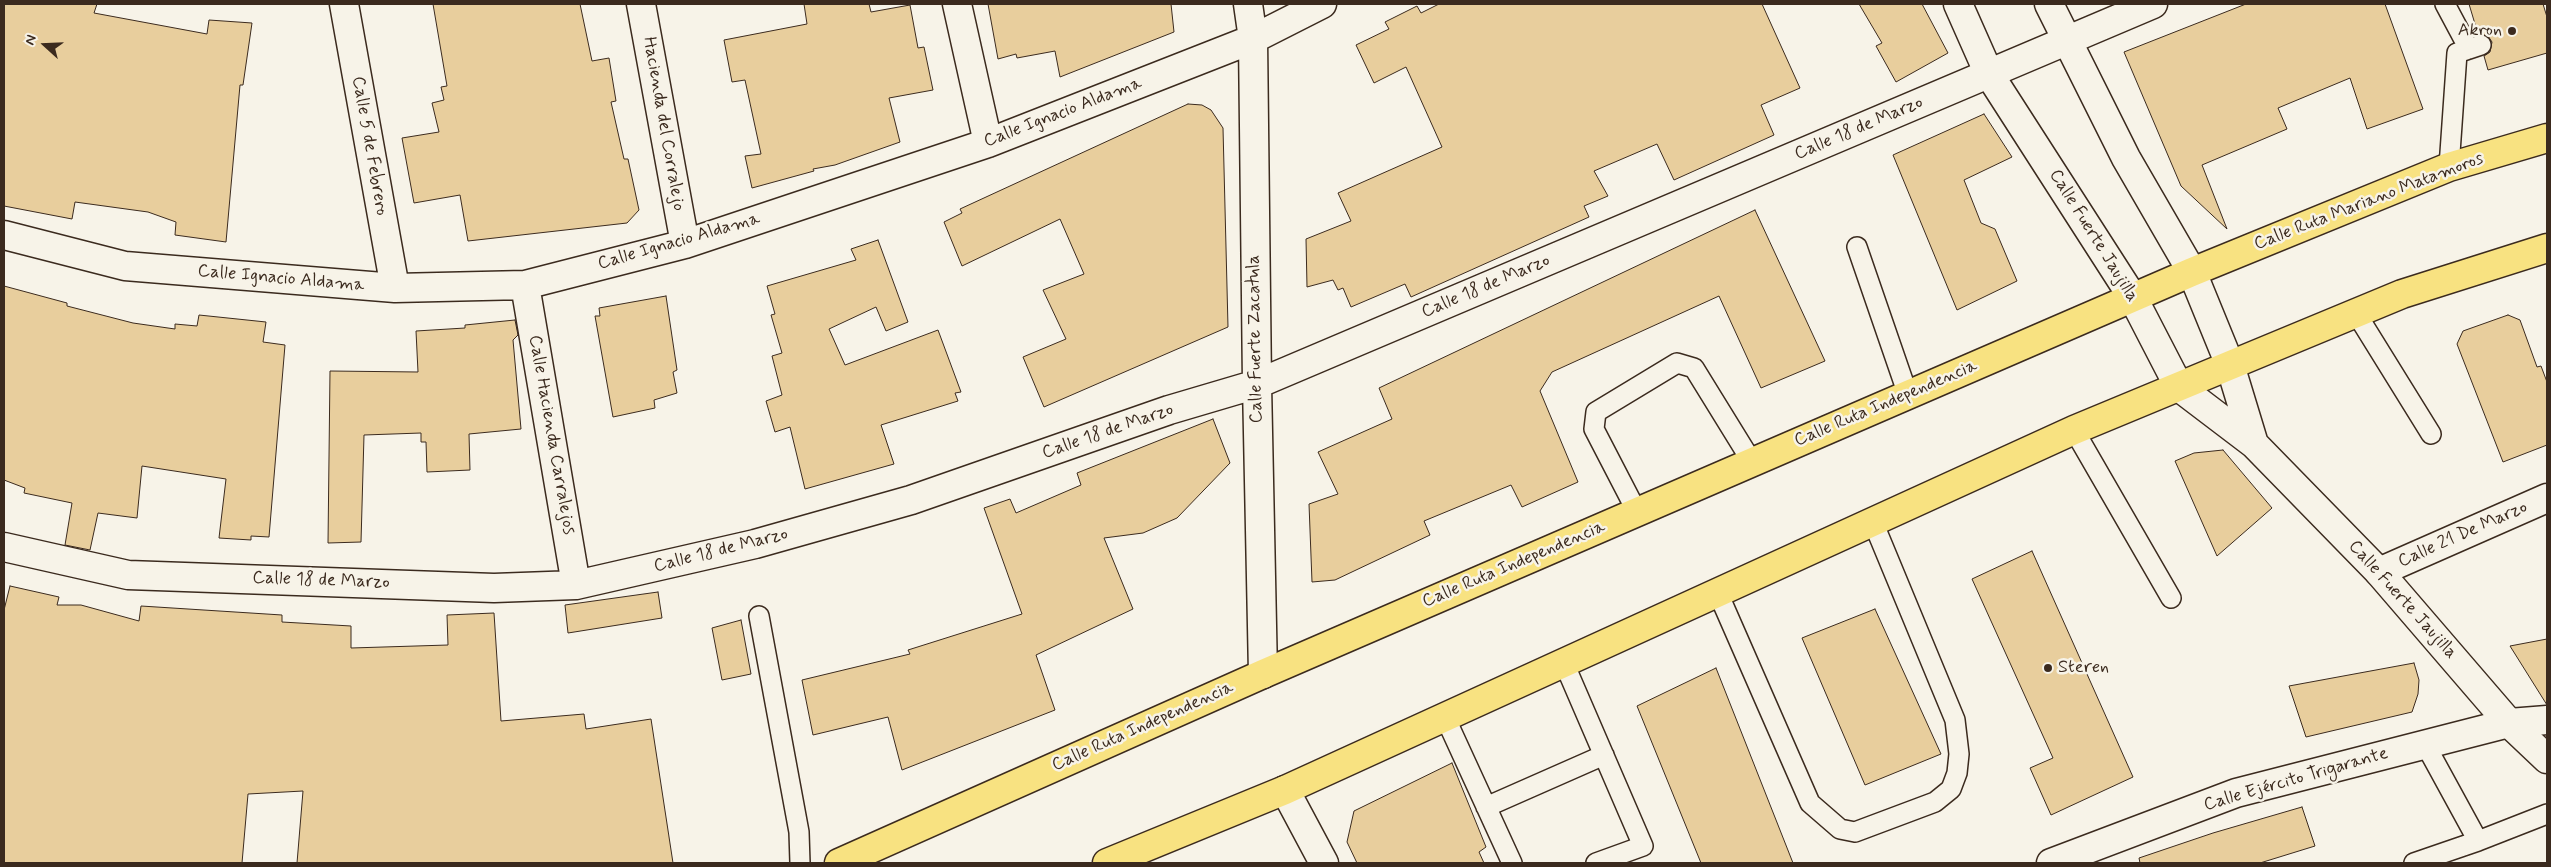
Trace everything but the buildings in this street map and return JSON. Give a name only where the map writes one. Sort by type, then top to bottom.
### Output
[{"type":"main road","name":"Calle Ruta Mariano Matamoros","points":[[2192,272],[2450,167],[2547,138]]},
{"type":"main road","points":[[1107,863],[1285,790],[2074,430],[2402,294],[2547,248]]},
{"type":"main road","name":"Calle Ruta Independencia","points":[[839,863],[1263,674],[2192,272]]},
{"type":"street","name":"Calle 5 de Febrero","points":[[344,4],[395,288]]},
{"type":"street","name":"Hacienda del Corralejo","points":[[641,4],[685,244]]},
{"type":"street","points":[[958,4],[988,143]]},
{"type":"street","name":"Calle Fuerte Zacatula","points":[[1248,4],[1253,39],[1263,674]]},
{"type":"street","name":"Calle Ignacio Aldama","points":[[4,235],[125,266],[395,288],[525,285],[685,244],[988,143],[1253,39],[1322,4]]},
{"type":"street","name":"Calle Fuerte Jaujilla","points":[[1958,4],[1989,74],[2133,298],[2179,387],[2254,444],[2379,572],[2509,723],[2547,759]]},
{"type":"street","name":"Calle Fuerte Jaujilla","points":[[2049,4],[2126,158],[2192,272],[2230,365],[2254,444]]},
{"type":"street","name":"Calle 18 de Marzo","points":[[4,547],[128,575],[494,588],[576,585],[755,544],[911,500],[1169,410],[1257,384],[1989,74],[2065,39],[2153,4]]},
{"type":"street","name":"Calle Hacienda Carralejos","points":[[525,285],[576,585]]},
{"type":"street","name":"Calle 21 De Marzo","points":[[2379,572],[2547,498]]},
{"type":"street","name":"Calle Ejército Trigarante","points":[[2054,863],[2236,793],[2509,723],[2547,720]]},
{"type":"street","points":[[1285,790],[1324,863]]},
{"type":"lane","points":[[2445,4],[2475,47],[2457,53],[2450,167]]},
{"type":"lane","points":[[1857,247],[1908,395]]},
{"type":"lane","points":[[2356,313],[2431,434]]},
{"type":"lane","points":[[1637,512],[1594,429],[1596,412],[1677,363],[1694,368],[1752,462]]},
{"type":"lane","points":[[2074,430],[2171,598]]},
{"type":"lane","points":[[1718,593],[1810,803],[1840,829],[1855,832],[1935,802],[1951,789],[1957,773],[1959,754],[1955,720],[1873,522]]},
{"type":"lane","points":[[759,616],[799,832],[800,863]]},
{"type":"lane","points":[[1564,663],[1643,846],[1596,863]]},
{"type":"lane","points":[[1445,717],[1512,863]]},
{"type":"lane","points":[[2425,744],[2478,841]]},
{"type":"lane","points":[[1486,807],[1604,755]]},
{"type":"lane","points":[[2414,863],[2547,814]]},
{"type":"place","name":"Akron","points":[[2512,31]]},
{"type":"place","name":"Steren","points":[[2048,668]]}]
